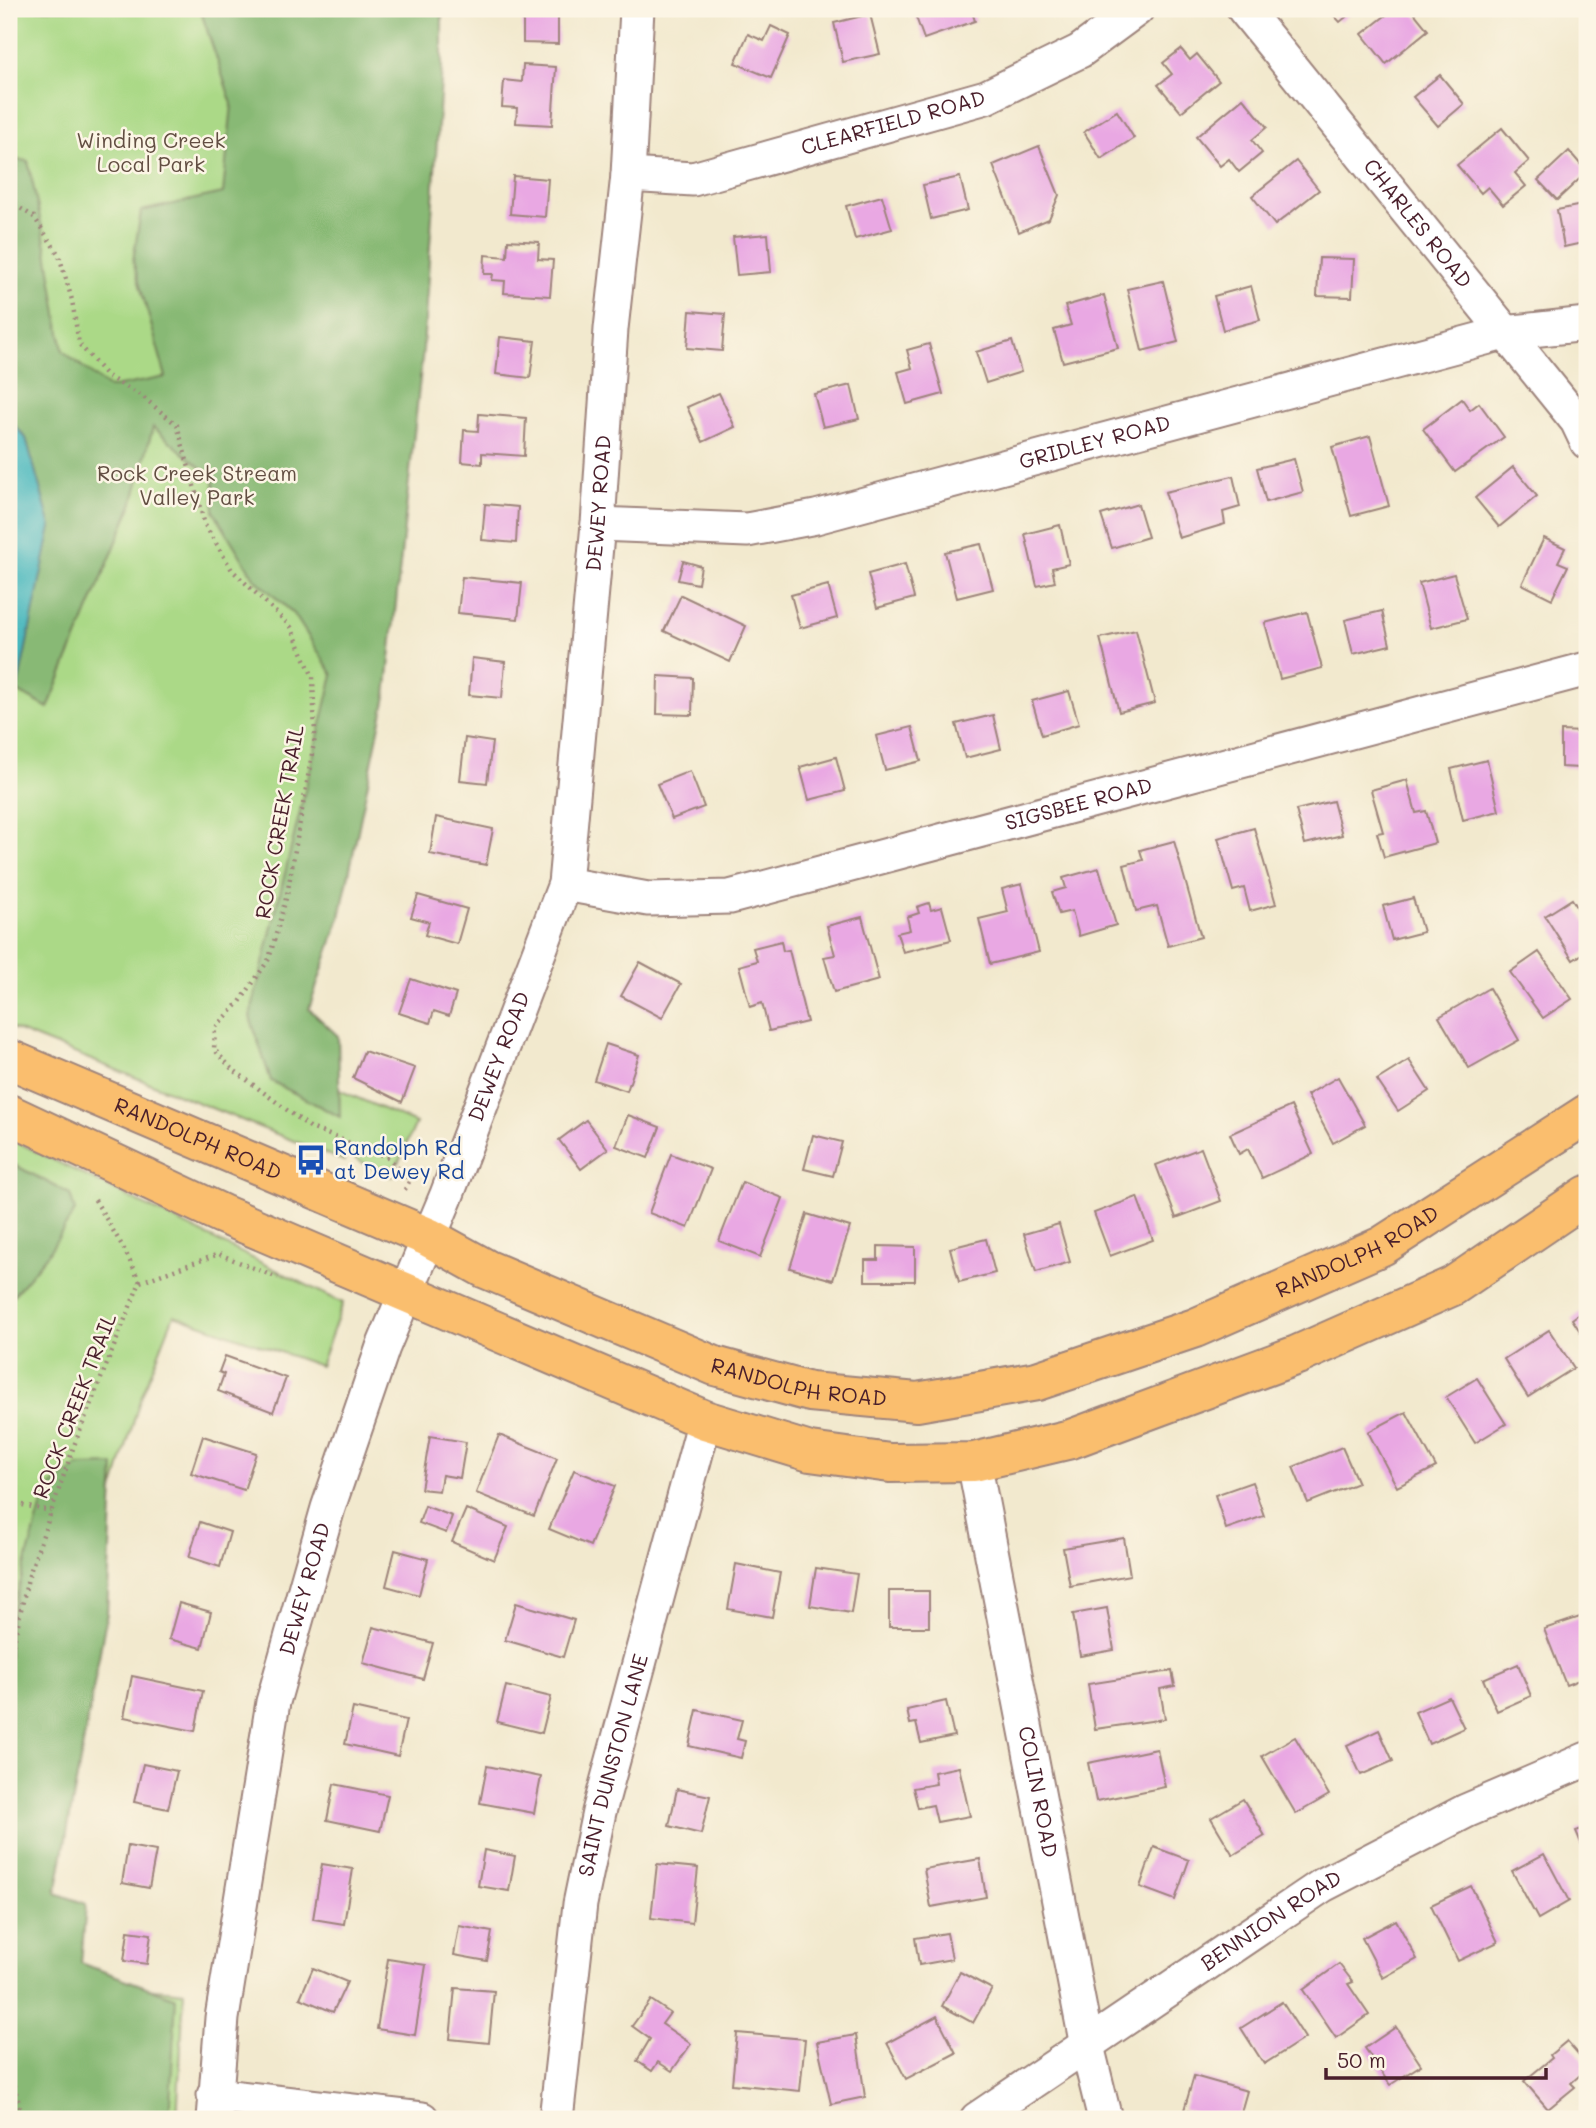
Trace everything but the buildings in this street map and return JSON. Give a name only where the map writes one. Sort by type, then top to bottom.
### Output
[{"type":"main road","name":"RANDOLPH ROAD","points":[[9,1059],[428,1237],[486,1269],[715,1366],[810,1392],[917,1402],[1037,1381],[1195,1328],[1382,1246],[1587,1114]]},
{"type":"main road","points":[[9,1114],[222,1213],[705,1420],[810,1452],[890,1463],[974,1462],[1071,1439],[1297,1355],[1453,1286],[1587,1195]]},
{"type":"street","name":"DEWEY ROAD","points":[[214,2107],[222,2018],[273,1702],[328,1508],[383,1347],[565,884],[598,524],[611,329],[628,175],[636,9]]},
{"type":"street","name":"CLEARFIELD ROAD","points":[[628,175],[693,179],[986,97],[1080,51],[1137,9]]},
{"type":"street","name":"CHARLES ROAD","points":[[1244,9],[1577,422],[1587,442]]},
{"type":"street","name":"GRIDLEY ROAD","points":[[598,524],[747,530],[816,517],[1504,333],[1587,324]]},
{"type":"street","name":"SIGSBEE ROAD","points":[[565,884],[648,899],[730,897],[1587,669]]},
{"type":"street","name":"SAINT DUNSTON LANE","points":[[556,2119],[580,1904],[599,1812],[705,1420]]},
{"type":"street","name":"COLIN ROAD","points":[[974,1462],[1087,2046],[1105,2119]]},
{"type":"street","name":"BENNION ROAD","points":[[977,2119],[1323,1885],[1466,1811],[1587,1759]]},
{"type":"street","points":[[214,2107],[422,2119]]},
{"type":"path","name":"ROCK CREEK TRAIL","points":[[9,201],[34,217],[59,255],[72,300],[79,344],[107,376],[143,397],[177,425],[205,525],[232,570],[291,627],[313,677],[315,737],[287,895],[269,959],[240,1002],[215,1028],[214,1049],[231,1068],[312,1128],[387,1157],[410,1180]]},
{"type":"path","points":[[95,1200],[123,1247],[139,1282],[219,1254]]},
{"type":"path","name":"ROCK CREEK TRAIL","points":[[9,1665],[28,1578],[139,1282]]},
{"type":"path","points":[[9,1502],[51,1511]]},
{"type":"path","points":[[9,2065],[23,2119]]},
{"type":"green space","name":"Rock Creek Stream Valley Park","points":[[9,9],[421,9],[371,685],[264,1058],[416,1123],[392,1177],[344,1153],[344,1161],[9,1027]]},
{"type":"green space","points":[[200,9],[442,9],[442,66],[423,350],[386,696],[340,917],[309,1009],[338,1036],[340,1117],[271,1081],[250,1017],[333,675],[294,614],[254,578],[214,512],[214,479],[153,427],[132,505],[48,708],[17,691],[51,527],[26,438],[9,419],[9,159],[28,161],[47,251],[63,351],[109,388],[166,377],[133,261],[141,211],[223,193],[232,104]]},
{"type":"green space","points":[[9,1138],[343,1303],[320,1366],[174,1315],[139,1403],[100,1535],[25,1976],[184,1992],[177,2119],[9,2119]]},
{"type":"green space","points":[[9,1162],[70,1194],[75,1211],[47,1255],[9,1301]]},
{"type":"green space","points":[[114,1465],[107,1613],[56,1893],[86,1904],[81,1963],[176,1998],[169,2119],[9,2119],[9,1623],[46,1490],[78,1466]]},
{"type":"water","points":[[9,419],[26,438],[51,527],[17,691],[9,713]]},
{"type":"place","name":"Randolph Rd at Dewey Rd","points":[[311,1160]]},
{"type":"park label","name":"Winding Creek Local Park","points":[[151,153]]}]
